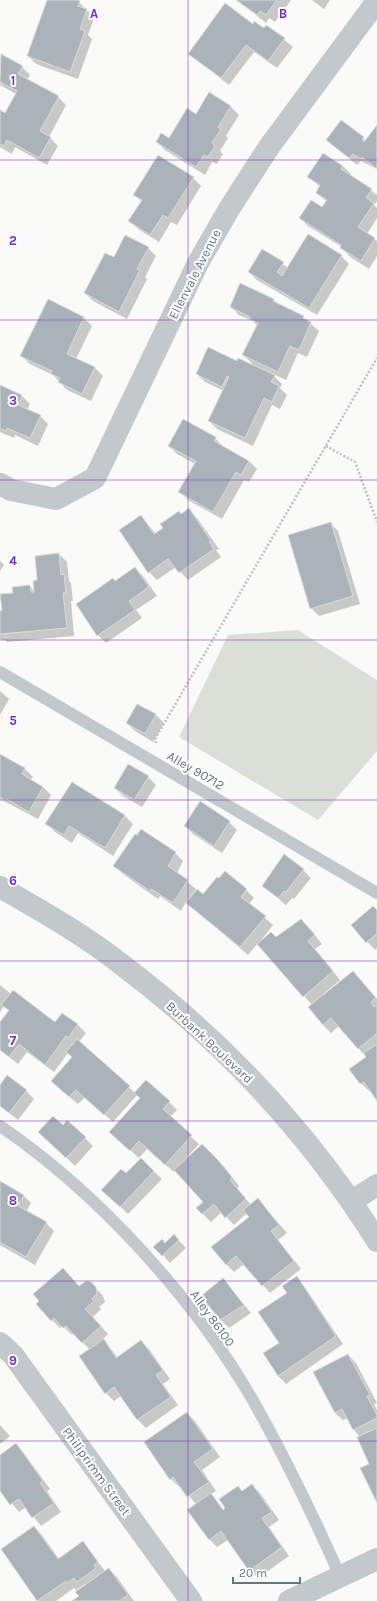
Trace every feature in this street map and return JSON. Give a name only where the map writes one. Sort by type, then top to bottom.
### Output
[{"type":"street","name":"Ellenvale Avenue","points":[[0,484],[11,490],[56,499],[95,478],[198,263],[225,216],[269,147],[377,1]]},
{"type":"street","name":"Burbank Boulevard","points":[[0,886],[40,910],[117,961],[189,1020],[242,1070],[276,1106],[320,1157],[352,1201],[377,1241]]},
{"type":"street","points":[[352,1201],[377,1185]]},
{"type":"street","name":"Philiprimm Street","points":[[0,1343],[13,1355],[191,1601]]},
{"type":"street","points":[[289,1601],[377,1559]]},
{"type":"lane","name":"Alley 90712","points":[[0,672],[377,892]]},
{"type":"lane","name":"Alley 86100","points":[[0,1126],[28,1145],[96,1204],[159,1270],[208,1333],[250,1396],[285,1461],[340,1576]]},
{"type":"path","points":[[156,745],[155,739],[377,358]]},
{"type":"path","points":[[326,446],[355,462],[377,522]]},
{"type":"shaded area","points":[[298,630],[377,680],[377,751],[318,820],[179,737],[228,635]]},
{"type":"building","points":[[47,0],[77,0],[80,1],[78,6],[87,9],[80,29],[85,31],[70,72],[27,56]]},
{"type":"building","points":[[236,0],[277,0],[266,15],[260,11],[257,15]]},
{"type":"building","points":[[225,3],[253,24],[254,21],[264,28],[266,25],[285,38],[268,61],[246,45],[221,78],[188,54]]},
{"type":"building","points":[[1,54],[23,66],[18,74],[59,96],[40,131],[51,137],[39,158],[7,140],[4,146],[0,144],[0,110],[5,113],[17,91],[0,82]]},
{"type":"building","points":[[209,92],[231,106],[218,127],[221,129],[212,143],[215,146],[208,157],[204,155],[196,167],[156,142],[161,133],[169,138],[187,108],[196,114]]},
{"type":"building","points":[[341,120],[364,137],[362,140],[364,142],[377,125],[377,169],[362,157],[361,159],[353,154],[349,158],[326,140]]},
{"type":"building","points":[[323,153],[343,166],[341,169],[372,189],[366,198],[374,203],[358,227],[375,238],[361,261],[340,248],[341,245],[299,218],[311,200],[322,207],[327,200],[316,193],[320,185],[307,177]]},
{"type":"building","points":[[158,155],[194,177],[168,218],[163,215],[150,235],[128,221],[142,200],[133,195]]},
{"type":"building","points":[[308,234],[342,255],[309,308],[248,272],[262,249],[284,262],[277,272],[282,276]]},
{"type":"building","points":[[125,235],[149,247],[137,269],[140,270],[119,312],[84,293],[105,253],[114,257]]},
{"type":"building","points":[[240,283],[274,299],[273,301],[304,316],[303,318],[311,322],[299,350],[290,346],[278,372],[242,355],[258,323],[249,319],[250,317],[230,307]]},
{"type":"building","points":[[48,299],[84,317],[67,354],[95,367],[82,394],[58,382],[60,378],[51,374],[52,371],[20,356]]},
{"type":"building","points":[[208,347],[237,361],[238,358],[275,375],[271,382],[279,386],[272,402],[264,398],[245,438],[208,421],[229,377],[227,376],[222,387],[196,374]]},
{"type":"building","points":[[0,385],[22,395],[18,405],[41,415],[30,438],[7,428],[6,431],[0,428]]},
{"type":"building","points":[[183,419],[216,437],[214,441],[249,461],[241,475],[236,472],[213,512],[178,492],[196,461],[168,446]]},
{"type":"building","points":[[189,508],[211,541],[209,542],[214,549],[179,573],[168,559],[148,573],[119,530],[141,515],[154,534],[163,528],[160,524],[179,511],[181,514]]},
{"type":"building","points":[[331,522],[353,596],[310,609],[288,535]]},
{"type":"building","points":[[59,553],[61,575],[64,574],[66,593],[63,593],[67,628],[0,634],[0,611],[2,610],[0,594],[13,593],[12,587],[30,585],[31,592],[34,592],[33,581],[37,580],[35,556]]},
{"type":"building","points":[[135,567],[149,587],[129,601],[135,610],[97,636],[76,604],[113,578],[115,581]]},
{"type":"building","points":[[137,704],[156,714],[145,734],[126,723]]},
{"type":"building","points":[[0,754],[25,768],[22,774],[43,787],[29,812],[7,799],[6,801],[0,797]]},
{"type":"building","points":[[128,764],[149,776],[134,800],[114,788]]},
{"type":"building","points":[[72,782],[125,815],[105,848],[69,826],[64,835],[45,824]]},
{"type":"building","points":[[200,801],[230,821],[214,846],[184,826]]},
{"type":"building","points":[[141,829],[176,852],[168,866],[188,880],[173,903],[151,889],[150,891],[113,866],[135,834],[137,835]]},
{"type":"building","points":[[284,854],[304,869],[286,892],[284,891],[278,898],[262,886]]},
{"type":"building","points":[[225,871],[247,889],[241,897],[266,916],[240,947],[186,903],[197,889],[203,894],[217,877],[219,878]]},
{"type":"building","points":[[373,906],[377,910],[377,933],[366,943],[351,925]]},
{"type":"building","points":[[301,919],[315,935],[308,941],[333,971],[303,997],[257,944],[271,932],[276,937]]},
{"type":"building","points":[[353,971],[376,998],[371,1002],[374,1007],[377,1005],[377,1033],[358,1049],[331,1018],[323,1025],[308,1007]]},
{"type":"building","points":[[13,990],[55,1022],[62,1013],[78,1024],[68,1038],[66,1036],[45,1065],[19,1044],[9,1057],[0,1050],[0,1022],[9,1010],[1,1005]]},
{"type":"building","points":[[77,1039],[130,1086],[104,1115],[76,1090],[69,1097],[51,1081],[72,1057],[66,1052]]},
{"type":"building","points":[[377,1044],[377,1101],[364,1082],[360,1084],[349,1069],[366,1057],[364,1053]]},
{"type":"building","points":[[7,1075],[27,1090],[9,1113],[0,1106],[0,1085]]},
{"type":"building","points":[[146,1080],[170,1101],[163,1109],[192,1135],[165,1165],[139,1141],[130,1151],[109,1132],[140,1098],[134,1093]]},
{"type":"building","points":[[53,1116],[63,1125],[67,1120],[86,1137],[66,1158],[38,1132]]},
{"type":"building","points":[[202,1144],[232,1177],[230,1180],[246,1199],[225,1218],[214,1204],[202,1214],[196,1208],[203,1202],[174,1170]]},
{"type":"building","points":[[141,1158],[154,1171],[120,1207],[101,1190],[121,1169],[126,1173]]},
{"type":"building","points":[[0,1181],[24,1195],[18,1206],[47,1222],[26,1257],[0,1242]]},
{"type":"building","points":[[258,1198],[279,1225],[271,1231],[294,1261],[262,1286],[236,1256],[226,1265],[211,1247],[249,1217],[243,1210]]},
{"type":"building","points":[[174,1234],[179,1240],[162,1256],[153,1247],[162,1239],[165,1243]]},
{"type":"building","points":[[63,1268],[79,1286],[86,1281],[91,1282],[96,1287],[97,1294],[92,1299],[94,1301],[85,1309],[101,1326],[82,1343],[66,1326],[63,1328],[54,1318],[51,1321],[36,1304],[39,1301],[33,1294]]},
{"type":"building","points":[[297,1276],[336,1336],[278,1376],[263,1353],[279,1343],[258,1312],[287,1293],[282,1286]]},
{"type":"building","points":[[223,1278],[244,1305],[220,1320],[201,1296]]},
{"type":"building","points":[[104,1339],[116,1358],[141,1340],[163,1370],[156,1375],[171,1397],[137,1420],[114,1387],[105,1394],[79,1356]]},
{"type":"building","points":[[348,1354],[370,1395],[367,1396],[377,1415],[377,1418],[353,1430],[342,1409],[335,1413],[313,1372]]},
{"type":"building","points":[[187,1412],[213,1449],[194,1462],[209,1482],[187,1497],[173,1477],[170,1480],[144,1442]]},
{"type":"building","points":[[377,1428],[377,1503],[360,1468],[369,1464],[357,1437]]},
{"type":"building","points":[[16,1443],[43,1481],[40,1483],[54,1503],[32,1518],[19,1499],[10,1505],[0,1491],[0,1455]]},
{"type":"building","points":[[252,1484],[272,1512],[262,1518],[282,1547],[249,1571],[221,1531],[209,1540],[187,1510],[211,1493],[223,1510],[225,1508],[219,1499],[238,1486],[242,1491]]},
{"type":"building","points":[[34,1526],[58,1559],[83,1541],[98,1562],[94,1565],[96,1568],[77,1582],[74,1578],[67,1583],[66,1581],[37,1601],[1,1549]]},
{"type":"building","points":[[109,1568],[128,1595],[119,1601],[72,1601],[79,1596],[75,1592]]}]
